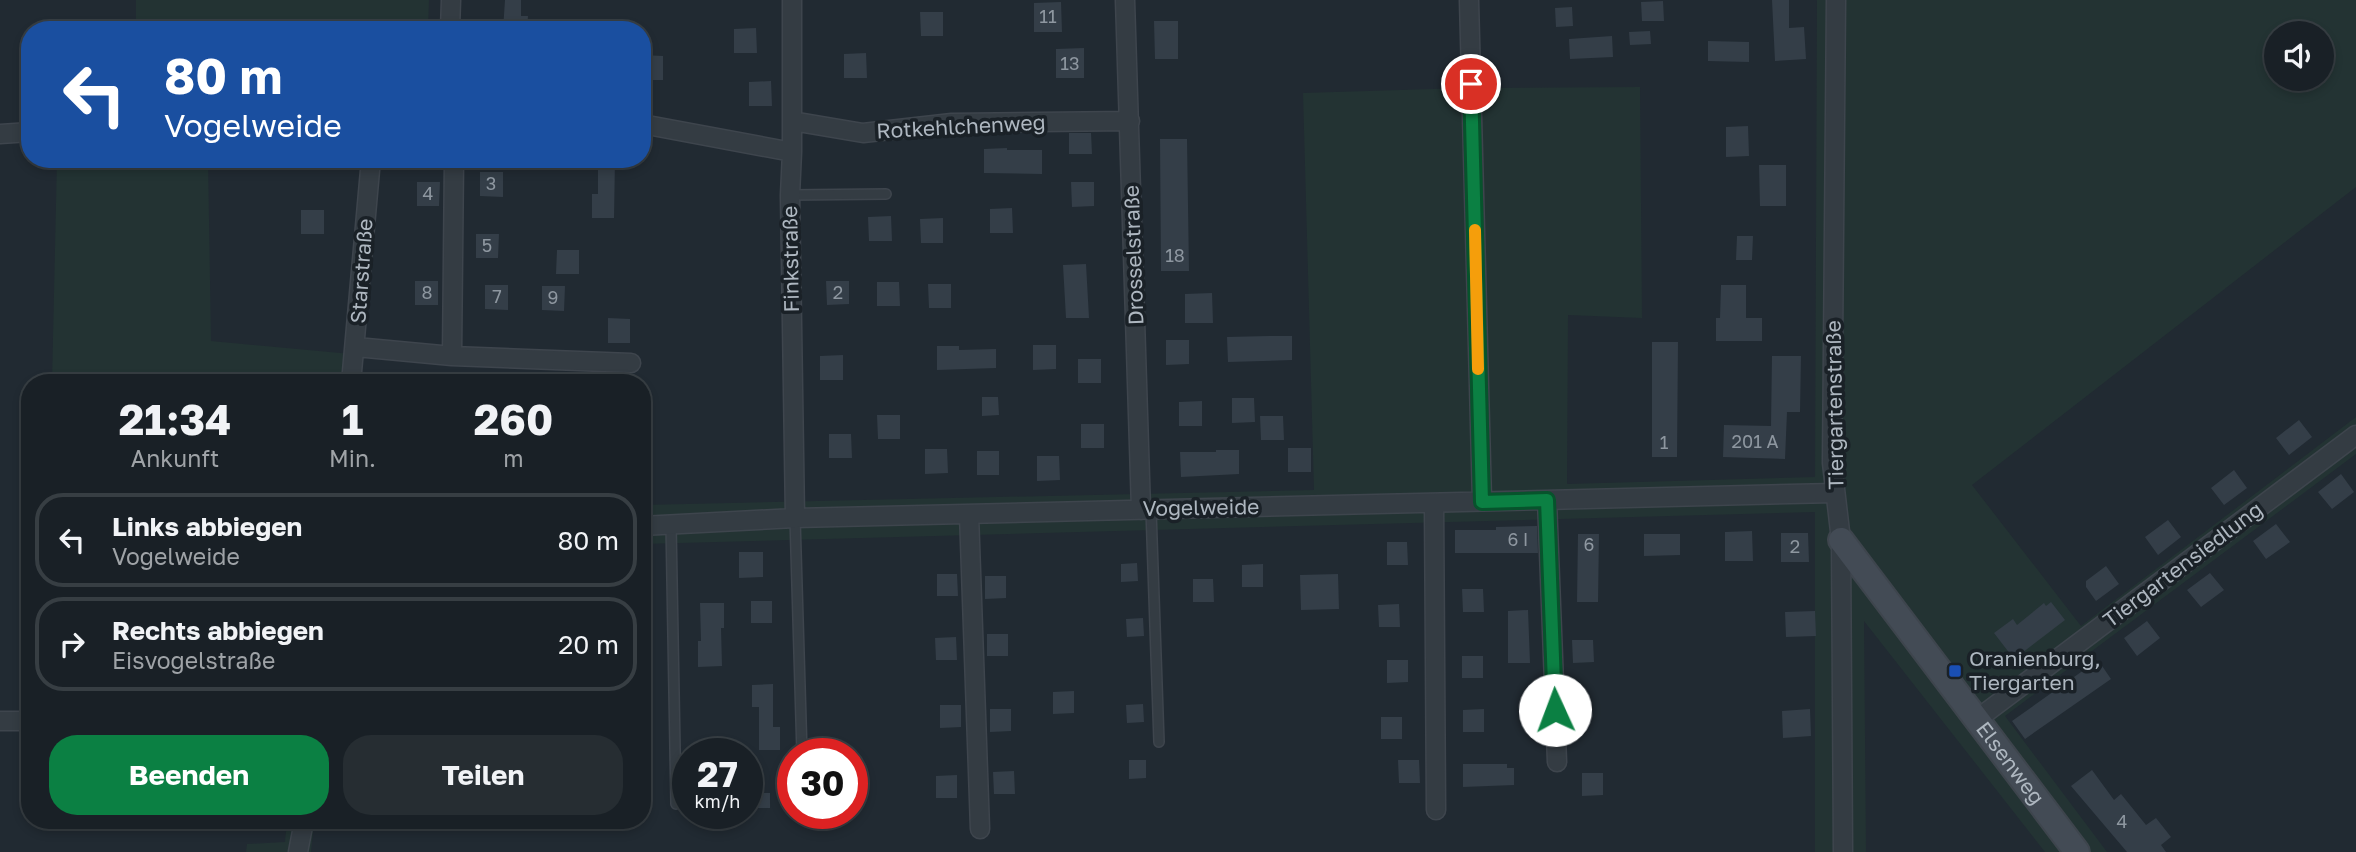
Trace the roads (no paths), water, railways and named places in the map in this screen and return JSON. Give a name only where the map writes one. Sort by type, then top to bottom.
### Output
[{"type":"street","points":[[450,21],[451,0]]},
{"type":"street","name":"Finkstraße","points":[[792,0],[790,195],[796,518]]},
{"type":"street","name":"Drosselstraße","points":[[1125,0],[1146,510]]},
{"type":"street","points":[[1469,0],[1482,502]]},
{"type":"street","name":"Tiergartenstraße","points":[[1836,0],[1832,463],[1841,540],[1843,852]]},
{"type":"street","name":"Rotkehlchenweg","points":[[792,121],[863,133],[952,123],[1130,121]]},
{"type":"street","points":[[651,126],[792,152]]},
{"type":"street","points":[[0,134],[21,133]]},
{"type":"street","name":"Starstraße","points":[[352,374],[370,168]]},
{"type":"street","points":[[452,356],[454,168]]},
{"type":"street","points":[[356,347],[452,356],[631,363]]},
{"type":"street","name":"Tiergartensiedlung","points":[[1976,720],[2356,435]]},
{"type":"street","name":"Vogelweide","points":[[651,525],[796,518],[1835,493]]},
{"type":"street","points":[[1547,500],[1557,762]]},
{"type":"street","points":[[1434,503],[1436,810]]},
{"type":"street","points":[[969,514],[980,829]]},
{"type":"street","name":"Elsenweg","points":[[1841,540],[2077,852]]},
{"type":"street","points":[[0,721],[21,720]]},
{"type":"street","points":[[298,852],[302,829]]},
{"type":"lane","points":[[790,195],[886,194]]},
{"type":"lane","points":[[1146,510],[1159,742]]},
{"type":"lane","points":[[796,518],[802,738]]},
{"type":"lane","points":[[671,524],[675,738]]},
{"type":"place","name":"Oranienburg, Tiergarten","points":[[1955,671]]}]
